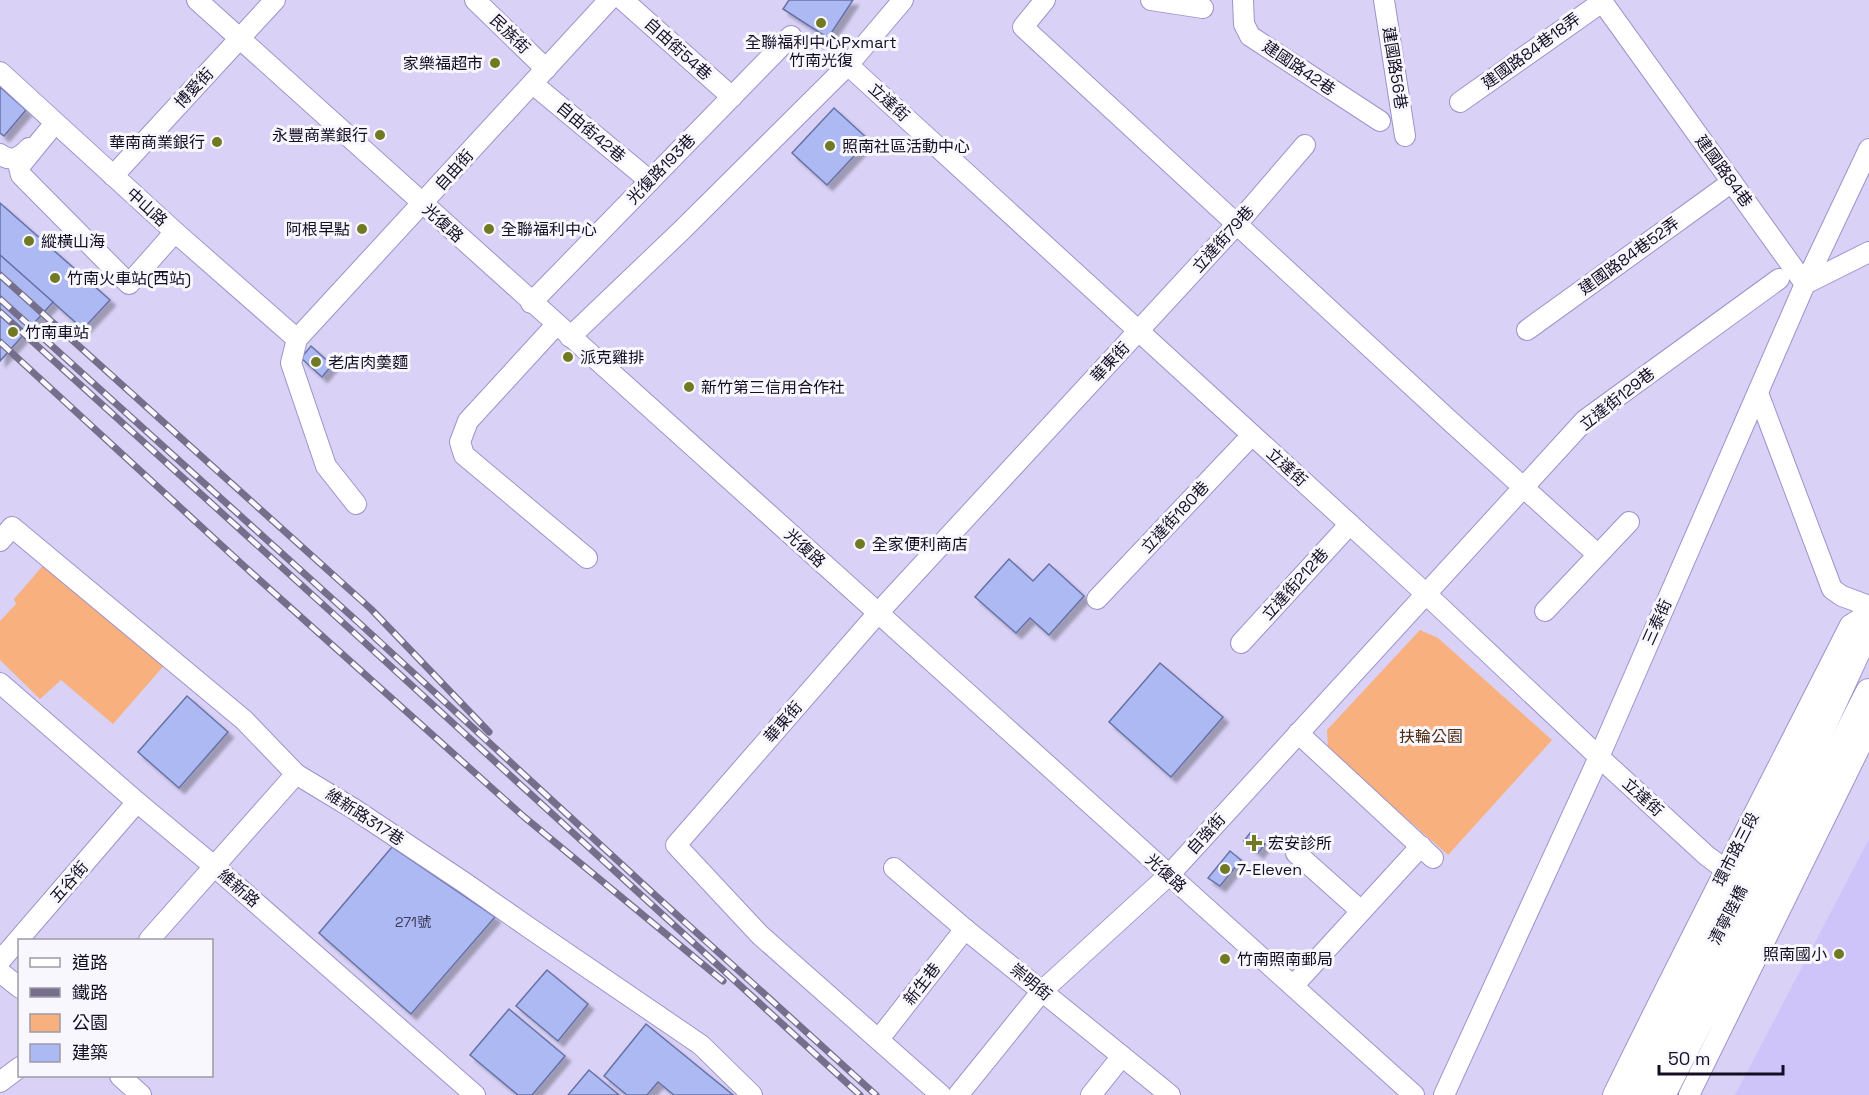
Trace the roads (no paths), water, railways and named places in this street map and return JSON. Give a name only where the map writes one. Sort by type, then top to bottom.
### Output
[{"type":"main road","points":[[1830,740],[1869,626]]},
{"type":"main road","points":[[1830,740],[1869,692]]},
{"type":"main road","name":"清寧陸橋","points":[[1637,1095],[1830,740]]},
{"type":"main road","name":"清寧陸橋","points":[[1662,1095],[1830,740]]},
{"type":"street","name":"光復路","points":[[197,0],[531,303],[1414,1095]]},
{"type":"street","name":"博愛街","points":[[113,176],[275,0]]},
{"type":"street","name":"民族街","points":[[475,0],[546,69]]},
{"type":"street","name":"自由街","points":[[297,339],[609,0]]},
{"type":"street","name":"自由街54巷","points":[[623,0],[732,97]]},
{"type":"street","points":[[588,558],[464,455],[460,442],[468,422],[563,331],[681,231],[848,64],[903,0]]},
{"type":"street","points":[[1045,0],[1023,27],[1598,554]]},
{"type":"street","points":[[1151,0],[1203,8]]},
{"type":"street","name":"建國路42巷","points":[[1243,0],[1244,24],[1250,36],[1380,121]]},
{"type":"street","name":"建國路56巷","points":[[1384,0],[1405,136]]},
{"type":"street","name":"建國路84巷18弄","points":[[1460,102],[1601,1]]},
{"type":"street","name":"建國路84巷","points":[[1601,1],[1806,284]]},
{"type":"street","name":"光復路193巷","points":[[531,303],[791,36]]},
{"type":"street","name":"立達街","points":[[848,64],[1425,593],[1599,757],[1707,856],[1726,870]]},
{"type":"street","name":"中山路","points":[[0,72],[175,232],[297,339]]},
{"type":"street","name":"自由街42巷","points":[[533,84],[650,181]]},
{"type":"street","points":[[0,154],[6,159],[14,159],[23,154],[53,122]]},
{"type":"street","points":[[53,122],[19,167],[21,175],[129,284],[175,232]]},
{"type":"street","name":"立達街79巷","points":[[1139,331],[1237,224],[1305,145]]},
{"type":"street","name":"三泰街","points":[[1444,1095],[1599,757],[1806,284],[1869,149]]},
{"type":"street","points":[[0,171],[21,175]]},
{"type":"street","name":"建國路84巷52弄","points":[[1527,330],[1732,182]]},
{"type":"street","points":[[1806,284],[1869,252]]},
{"type":"street","name":"立達街129巷","points":[[1425,593],[1585,420],[1779,279]]},
{"type":"street","name":"華東街","points":[[941,1095],[760,935],[676,845],[878,614],[1139,331]]},
{"type":"street","points":[[297,339],[291,363],[326,466],[356,504]]},
{"type":"street","points":[[1758,393],[1832,590],[1869,606]]},
{"type":"street","name":"立達街180巷","points":[[1097,599],[1252,435]]},
{"type":"street","points":[[1545,611],[1629,522]]},
{"type":"street","name":"立達街212巷","points":[[1241,643],[1350,524]]},
{"type":"street","name":"維新路317巷","points":[[0,541],[12,527],[244,720],[296,774],[410,846],[701,1045],[752,1095]]},
{"type":"street","name":"自強街","points":[[958,1095],[1042,991],[1169,875],[1425,593]]},
{"type":"street","name":"環市路三段","points":[[1614,1095],[1687,944],[1850,625],[1869,613]]},
{"type":"street","name":"維新路","points":[[0,683],[215,867],[475,1095]]},
{"type":"street","points":[[1689,1095],[1869,729]]},
{"type":"street","points":[[1293,986],[1361,911],[1427,852],[1298,733]]},
{"type":"street","points":[[150,939],[296,774]]},
{"type":"street","name":"五谷街","points":[[19,939],[137,802]]},
{"type":"street","points":[[1296,853],[1361,911]]},
{"type":"street","name":"崇明街","points":[[894,868],[965,929],[1170,1095]]},
{"type":"street","name":"新生巷","points":[[879,1039],[965,929]]},
{"type":"street","name":"五谷街","points":[[0,961],[18,940]]},
{"type":"street","points":[[0,972],[18,986]]},
{"type":"street","points":[[1092,1095],[1122,1056]]},
{"type":"street","points":[[0,1082],[18,1068]]},
{"type":"street","points":[[121,1077],[141,1095]]},
{"type":"railway","points":[[0,275],[371,609],[489,732]]},
{"type":"railway","points":[[0,299],[876,1095]]},
{"type":"railway","points":[[0,312],[860,1095]]},
{"type":"railway","points":[[0,342],[244,566],[523,816],[723,981]]},
{"type":"place","name":"全聯福利中心Pxmart 竹南光復","points":[[821,23]]},
{"type":"place","name":"家樂福超市","points":[[495,63]]},
{"type":"place","name":"永豐商業銀行","points":[[380,135]]},
{"type":"place","name":"華南商業銀行","points":[[217,142]]},
{"type":"place","name":"照南社區活動中心","points":[[830,146]]},
{"type":"place","name":"阿根早點","points":[[362,229]]},
{"type":"place","name":"全聯福利中心","points":[[489,229]]},
{"type":"place","name":"縱橫山海","points":[[29,241]]},
{"type":"place","name":"竹南火車站(西站)","points":[[55,278]]},
{"type":"place","name":"竹南車站","points":[[13,332]]},
{"type":"place","name":"派克雞排","points":[[568,357]]},
{"type":"place","name":"老店肉羮麵","points":[[316,362]]},
{"type":"place","name":"新竹第三信用合作社","points":[[689,387]]},
{"type":"place","name":"全家便利商店","points":[[860,544]]},
{"type":"place","name":"宏安診所","points":[[1254,843]]},
{"type":"place","name":"7-Eleven","points":[[1225,869]]},
{"type":"place","name":"照南國小","points":[[1839,954]]},
{"type":"place","name":"竹南照南郵局","points":[[1225,959]]},
{"type":"park label","name":"扶輪公園","points":[[1431,736]]}]
